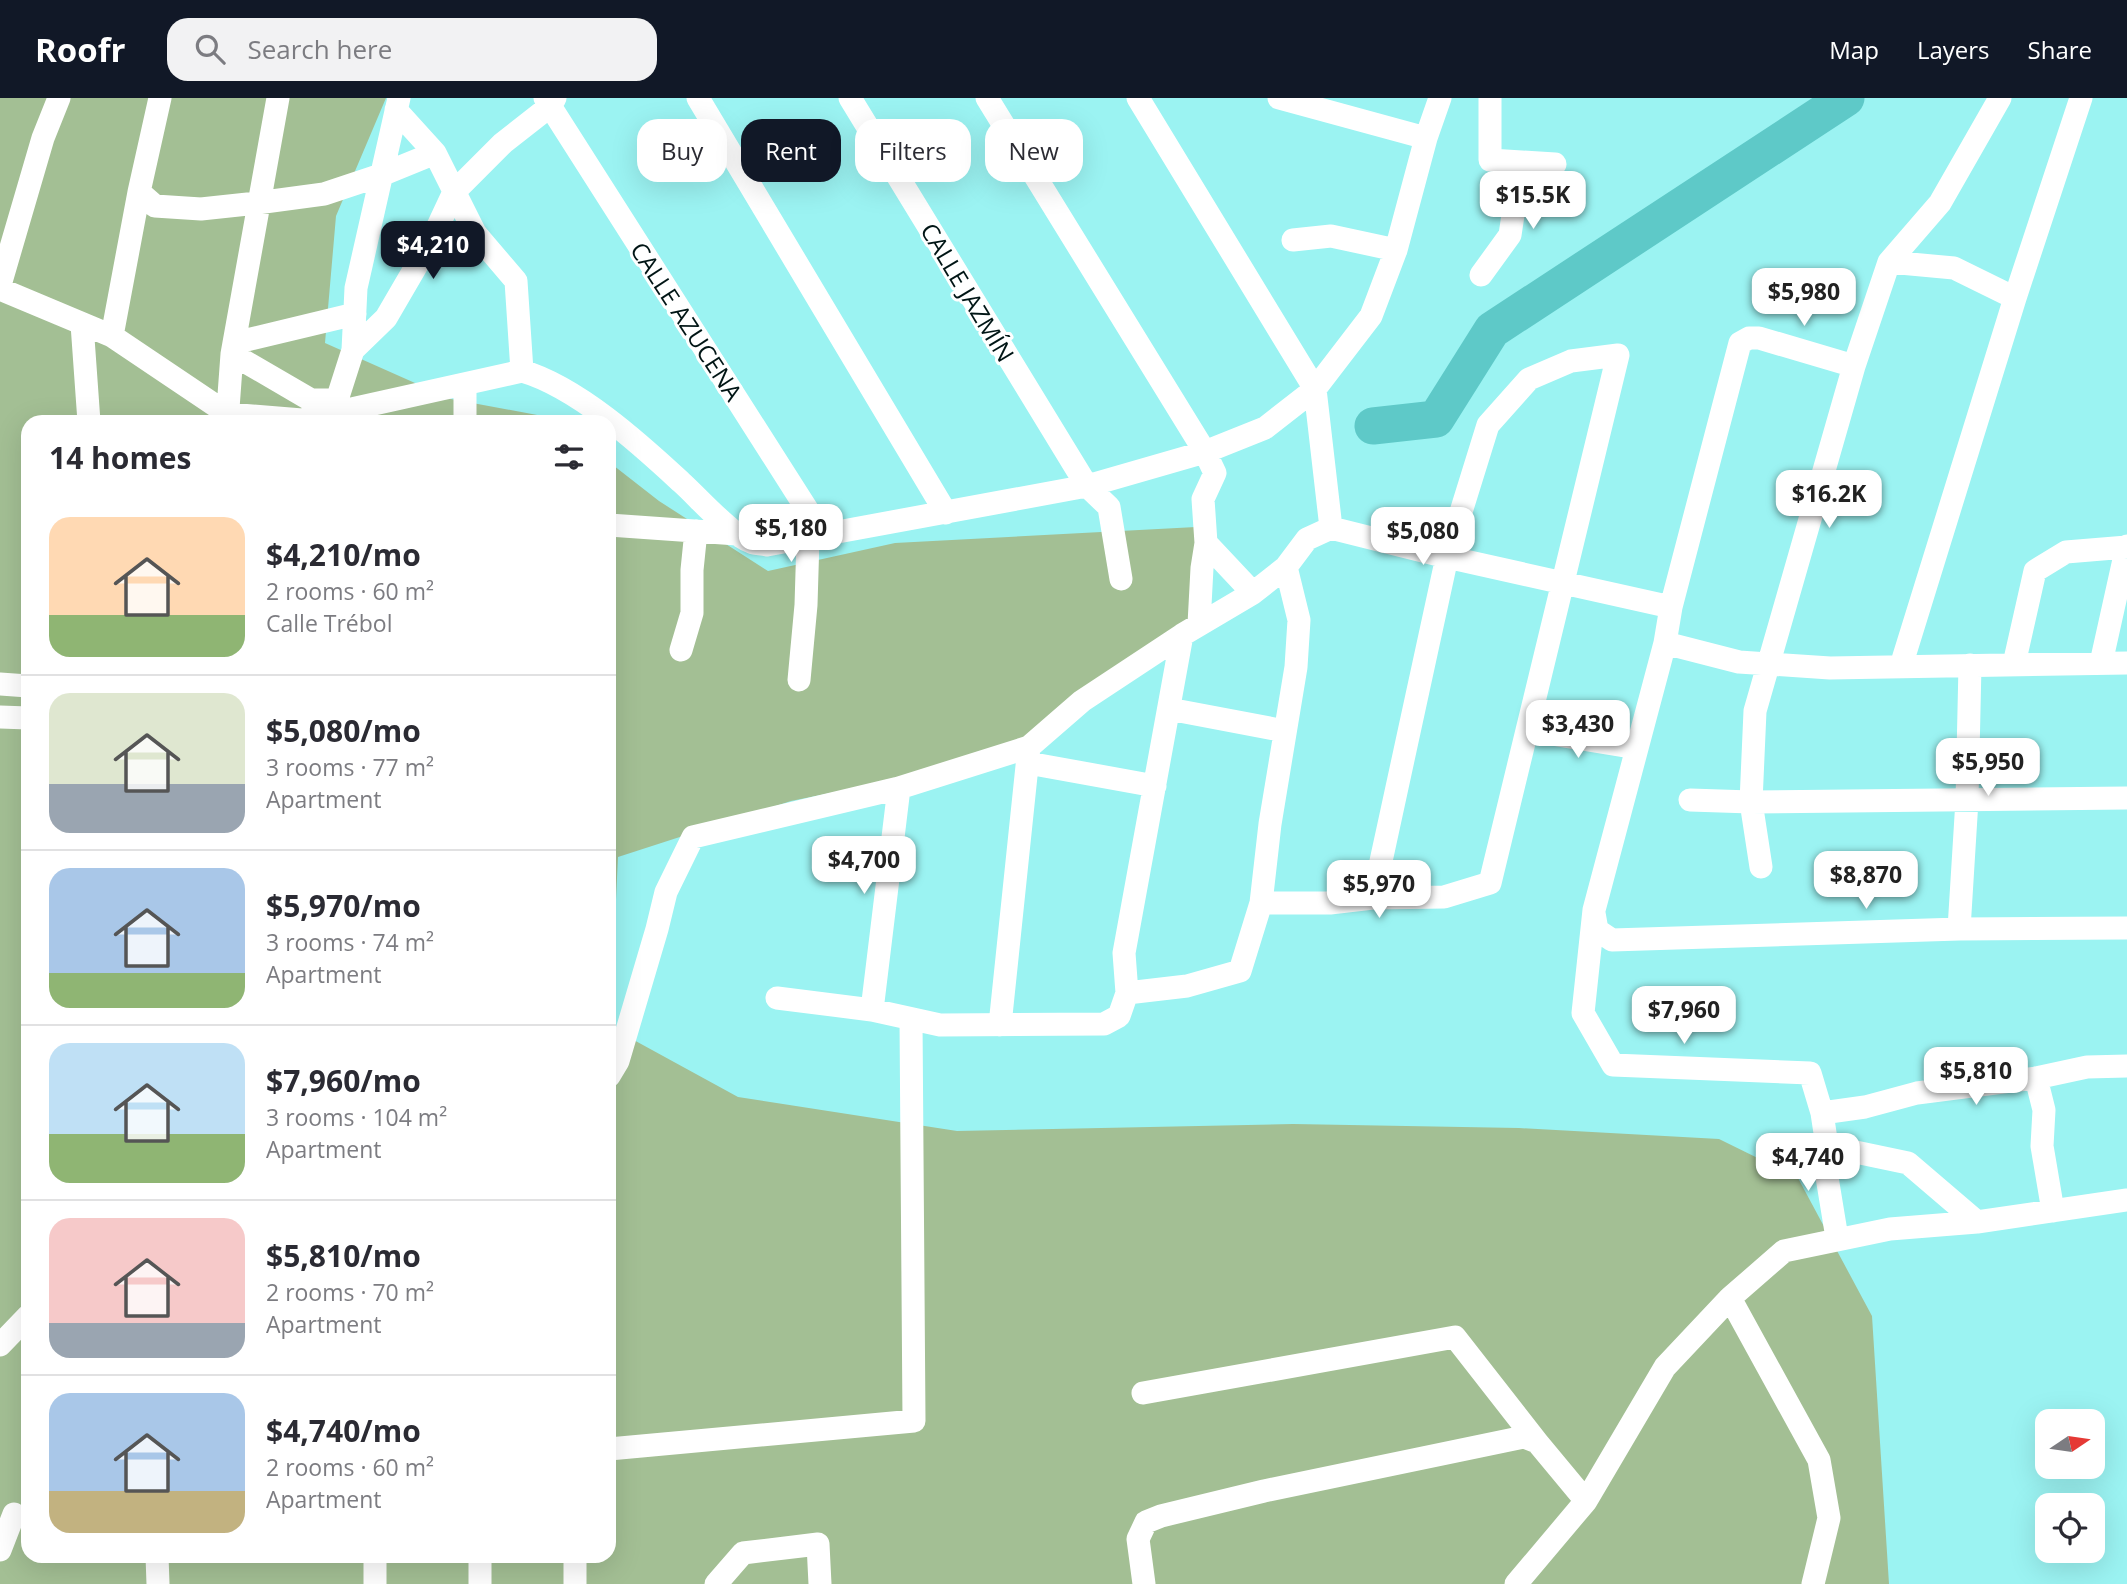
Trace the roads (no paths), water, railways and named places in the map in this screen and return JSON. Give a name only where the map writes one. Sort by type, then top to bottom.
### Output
[{"type":"street","points":[[59,98],[43,138],[0,287],[112,336],[224,415]]},
{"type":"street","points":[[112,336],[160,98]]},
{"type":"street","points":[[228,415],[233,348],[278,98]]},
{"type":"street","points":[[698,98],[946,513]]},
{"type":"street","name":"CALLE JAZMÍN","points":[[850,98],[1087,486],[1109,507],[1121,579]]},
{"type":"street","points":[[777,998],[872,1010],[940,1026],[1104,1024],[1119,1016],[1128,993],[1124,953],[1169,709],[1190,630],[1202,568],[1206,542],[1203,499],[1216,473],[987,98]]},
{"type":"street","points":[[1138,98],[1315,390],[1331,528]]},
{"type":"street","points":[[1279,98],[1344,107],[1426,138]]},
{"type":"street","points":[[616,434],[680,480],[737,534],[749,542],[767,545],[1087,486],[1205,452],[1265,428],[1315,390],[1371,316],[1396,250],[1426,138],[1440,98]]},
{"type":"street","points":[[1490,98],[1490,160],[1555,164]]},
{"type":"street","points":[[1761,867],[1751,802],[1755,711],[1854,366],[1889,262],[1940,203],[2000,98]]},
{"type":"street","points":[[1901,666],[2015,298],[2081,98]]},
{"type":"street","points":[[353,351],[386,318],[432,239],[454,192],[550,101]]},
{"type":"street","name":"CALLE AZUCENA","points":[[550,101],[816,537]]},
{"type":"street","points":[[397,104],[435,153],[475,233],[516,281],[522,371]]},
{"type":"street","points":[[338,411],[353,351],[356,288],[397,104]]},
{"type":"street","points":[[139,192],[155,206],[201,209],[257,203],[324,194],[435,153]]},
{"type":"street","points":[[1481,275],[1510,235],[1521,162]]},
{"type":"street","points":[[1293,240],[1331,236],[1396,250]]},
{"type":"street","points":[[1889,262],[1954,268],[2015,298]]},
{"type":"street","points":[[233,348],[355,314]]},
{"type":"street","points":[[82,324],[88,415]]},
{"type":"street","points":[[1837,1238],[1825,1165],[1827,1146],[1822,1113],[1810,1073],[1613,1065],[1583,1013],[1594,910],[1665,643],[1671,607],[1740,343],[1749,338],[1759,338],[1854,366]]},
{"type":"street","points":[[233,348],[311,400],[338,411],[522,371],[542,377],[586,412]]},
{"type":"street","points":[[1261,903],[1330,904],[1373,898],[1444,897],[1490,883],[1618,355],[1571,362],[1529,379],[1488,425],[1447,557],[1373,898]]},
{"type":"street","points":[[465,385],[465,415]]},
{"type":"street","points":[[616,525],[737,534]]},
{"type":"street","points":[[1000,1025],[1029,755],[1082,701],[1190,630],[1253,593],[1286,567],[1307,540],[1331,528],[1671,607]]},
{"type":"street","points":[[681,650],[692,613],[696,531]]},
{"type":"street","points":[[799,680],[816,537]]},
{"type":"street","points":[[1206,542],[1253,593]]},
{"type":"street","points":[[2014,664],[2035,572],[2066,552],[2127,547],[2101,663]]},
{"type":"street","points":[[1128,993],[1187,986],[1240,971],[1261,903],[1296,667],[1299,620],[1286,567]]},
{"type":"street","points":[[1665,643],[1739,662],[1830,668],[2127,663]]},
{"type":"street","points":[[1959,929],[1970,665]]},
{"type":"street","points":[[0,684],[21,686]]},
{"type":"street","points":[[1169,709],[1285,731]]},
{"type":"street","points":[[0,717],[21,718]]},
{"type":"street","points":[[1527,730],[1637,748]]},
{"type":"street","points":[[616,1064],[666,892],[693,837],[1029,755],[1155,786]]},
{"type":"street","points":[[872,1010],[899,788]]},
{"type":"street","points":[[1690,800],[1751,802],[2127,798]]},
{"type":"street","points":[[1594,910],[1597,930],[1612,940],[1959,929],[2127,928]]},
{"type":"street","points":[[616,1448],[914,1420],[911,1019]]},
{"type":"street","points":[[1822,1113],[1864,1107],[1917,1093],[2036,1078],[2087,1067],[2127,1066]]},
{"type":"street","points":[[2036,1078],[2044,1110],[2042,1146],[2053,1211]]},
{"type":"street","points":[[1827,1146],[1908,1163],[1977,1222]]},
{"type":"street","points":[[1513,1583],[1586,1501],[1665,1367],[1730,1298],[1784,1251],[1890,1229],[1977,1222],[2127,1200]]},
{"type":"street","points":[[1730,1298],[1819,1460],[1829,1518],[1813,1584]]},
{"type":"street","points":[[0,1345],[21,1323]]},
{"type":"street","points":[[1143,1393],[1455,1338],[1586,1501]]},
{"type":"street","points":[[1144,1584],[1138,1539],[1146,1522],[1161,1516],[1524,1437],[1538,1442]]},
{"type":"street","points":[[0,1550],[14,1512]]},
{"type":"street","points":[[716,1584],[743,1553],[818,1544],[820,1584]]},
{"type":"street","points":[[157,1563],[158,1584]]},
{"type":"street","points":[[375,1563],[375,1584]]},
{"type":"street","points":[[480,1563],[480,1584]]},
{"type":"street","points":[[575,1563],[575,1584]]},
{"type":"waterway","points":[[1373,426],[1436,419],[1492,330],[1846,98]]}]
